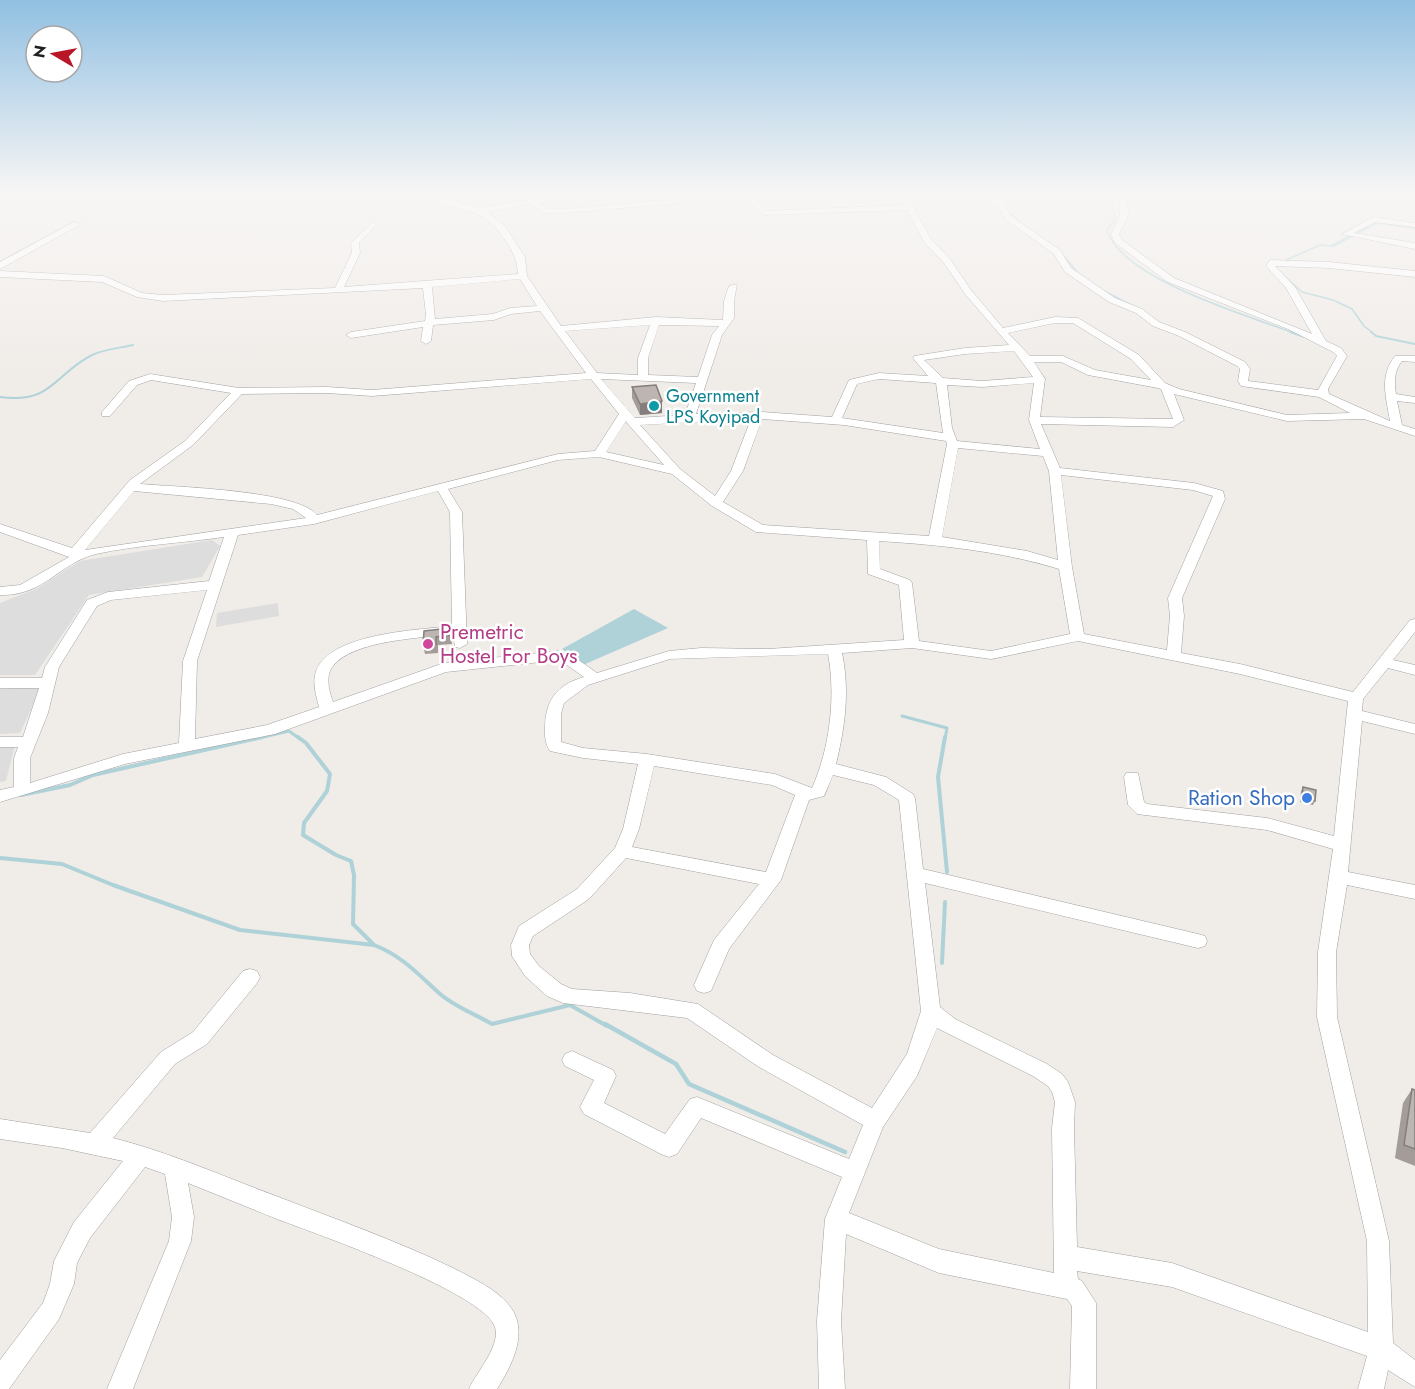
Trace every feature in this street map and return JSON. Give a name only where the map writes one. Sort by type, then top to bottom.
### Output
[{"type":"street","points":[[0,266],[17,257]]},
{"type":"street","points":[[338,290],[354,257]]},
{"type":"street","points":[[521,257],[523,276],[543,308],[629,418],[676,471],[716,503],[760,529],[935,540],[1027,555],[1065,567]]},
{"type":"street","points":[[943,257],[968,292],[1001,331],[1028,358],[1040,379],[1034,420],[1055,471],[1065,567],[1078,637]]},
{"type":"street","points":[[1060,257],[1068,270],[1112,300],[1139,311],[1156,324],[1182,334],[1241,364],[1245,369],[1243,381],[1245,384],[1323,394],[1334,402],[1366,416],[1415,433]]},
{"type":"street","points":[[1139,257],[1181,285],[1291,327],[1337,350],[1342,356],[1323,388],[1323,394]]},
{"type":"street","points":[[1322,342],[1290,287],[1270,266],[1273,262],[1329,264],[1415,274]]},
{"type":"street","points":[[0,274],[104,279],[140,295],[163,298],[427,285],[523,276]]},
{"type":"street","points":[[426,341],[431,300],[427,285]]},
{"type":"street","points":[[690,417],[717,335],[729,318],[729,302],[734,286]]},
{"type":"street","points":[[351,335],[429,323],[494,317],[510,311],[543,308]]},
{"type":"street","points":[[559,329],[606,322],[656,320],[725,324]]},
{"type":"street","points":[[643,377],[643,358],[656,320]]},
{"type":"street","points":[[1001,331],[1056,320],[1075,320],[1135,357],[1164,387],[1179,420],[1173,424],[1034,420]]},
{"type":"street","points":[[935,540],[951,441],[946,428],[941,382],[924,367],[918,358],[965,351],[1017,348]]},
{"type":"street","points":[[1028,358],[1063,359],[1092,374],[1164,387],[1219,403],[1287,418],[1366,416]]},
{"type":"street","points":[[1397,426],[1389,382],[1396,359],[1415,359]]},
{"type":"street","points":[[105,414],[133,383],[150,376],[239,391],[327,390],[384,393],[594,376],[701,380]]},
{"type":"street","points":[[836,420],[855,380],[903,377],[941,382],[992,384],[1040,379]]},
{"type":"street","points":[[79,556],[77,552],[81,543],[131,488],[145,474],[189,443],[239,391]]},
{"type":"street","points":[[1392,398],[1415,400]]},
{"type":"street","points":[[598,454],[629,418],[758,416],[836,420],[951,441],[1046,453]]},
{"type":"street","points":[[716,503],[730,488],[739,470],[750,433],[758,416]]},
{"type":"street","points":[[1,592],[34,584],[79,556],[93,551],[314,520],[558,457],[598,454],[676,471]]},
{"type":"street","points":[[1055,471],[1194,487],[1219,494],[1219,499],[1175,598],[1177,616],[1174,656]]},
{"type":"street","points":[[131,488],[271,500],[297,506],[307,511],[314,520]]},
{"type":"street","points":[[328,710],[321,684],[326,665],[336,656],[361,645],[459,637],[456,512],[442,488]]},
{"type":"street","points":[[0,528],[79,556]]},
{"type":"street","points":[[187,747],[190,662],[232,533]]},
{"type":"street","points":[[873,537],[873,572],[905,583],[912,644]]},
{"type":"street","points":[[22,790],[22,758],[40,713],[52,667],[96,600],[108,596],[214,585]]},
{"type":"street","points":[[1371,1389],[1381,1349],[1378,1241],[1327,1017],[1327,952],[1343,845],[1356,698],[1415,623]]},
{"type":"street","points":[[834,649],[840,685],[826,768],[818,792],[809,794],[776,780],[647,759],[583,753],[556,747],[553,743],[553,714],[557,701],[574,686],[684,652],[768,653],[912,644],[991,655],[1078,637],[1240,669],[1356,698]]},
{"type":"street","points":[[0,796],[123,759],[270,730],[444,668],[538,656],[565,657],[595,678]]},
{"type":"street","points":[[1383,662],[1415,670]]},
{"type":"street","points":[[0,683],[47,683]]},
{"type":"street","points":[[1355,714],[1415,729]]},
{"type":"street","points":[[0,742],[27,742]]},
{"type":"street","points":[[647,759],[632,829],[622,851],[583,894],[526,930],[520,945],[521,956],[532,971],[554,990],[570,997],[630,1001],[691,1010],[766,1061],[875,1121]]},
{"type":"street","points":[[826,768],[865,776],[901,791],[907,798],[931,1011],[921,1051],[909,1076],[875,1121],[836,1219],[829,1321],[832,1389]]},
{"type":"street","points":[[1132,777],[1136,805],[1143,810],[1267,824],[1343,845]]},
{"type":"street","points":[[704,985],[721,945],[772,880],[804,792]]},
{"type":"street","points":[[622,851],[772,880]]},
{"type":"street","points":[[916,874],[1198,941]]},
{"type":"street","points":[[1339,876],[1415,892]]},
{"type":"street","points":[[94,1145],[168,1058],[200,1038],[250,977]]},
{"type":"street","points":[[931,1011],[948,1025],[1040,1070],[1055,1080],[1061,1089],[1065,1102],[1063,1128],[1066,1287]]},
{"type":"street","points":[[572,1060],[606,1076],[591,1107],[669,1147],[697,1106],[854,1172]]},
{"type":"street","points":[[0,1129],[56,1136],[175,1168],[370,1244],[454,1282],[491,1303],[502,1315],[507,1330],[506,1344],[499,1365],[482,1389]]},
{"type":"street","points":[[0,1381],[51,1311],[62,1284],[66,1261],[82,1230],[139,1157]]},
{"type":"street","points":[[120,1389],[180,1241],[183,1217],[175,1168]]},
{"type":"street","points":[[836,1219],[939,1261],[1074,1289],[1084,1303],[1083,1389]]},
{"type":"street","points":[[1065,1257],[1172,1275],[1381,1349],[1415,1375]]},
{"type":"shaded area","points":[[212,540],[220,546],[202,577],[89,595],[35,675],[0,675],[0,603],[38,588],[80,561]]},
{"type":"shaded area","points":[[278,603],[279,616],[216,627],[217,613]]},
{"type":"shaded area","points":[[42,686],[20,733],[0,734],[0,689]]},
{"type":"shaded area","points":[[0,745],[15,745],[6,781],[0,782]]},
{"type":"water","points":[[634,609],[668,628],[583,665],[562,649]]},
{"type":"building","points":[[656,385],[662,401],[640,404],[632,387]]},
{"type":"building","points":[[450,628],[451,635],[436,637],[436,644],[423,645],[424,631]]},
{"type":"building","points":[[1303,787],[1316,790],[1315,801],[1302,797]]},
{"type":"building","points":[[1412,1089],[1415,1090],[1415,1149],[1404,1145]]},
{"type":"waterway","points":[[1065,257],[1077,272]]},
{"type":"waterway","points":[[1127,257],[1160,280],[1189,294],[1294,333]]},
{"type":"waterway","points":[[1286,260],[1293,257]]},
{"type":"waterway","points":[[1281,273],[1302,292],[1333,300],[1352,309],[1364,326],[1373,333]]},
{"type":"waterway","points":[[1102,290],[1133,306]]},
{"type":"waterway","points":[[1290,332],[1304,337]]},
{"type":"waterway","points":[[1371,332],[1376,336],[1415,344]]},
{"type":"waterway","points":[[0,397],[18,398],[42,392],[92,355],[133,345]]},
{"type":"waterway","points":[[902,716],[947,728],[945,739]]},
{"type":"waterway","points":[[255,739],[289,731],[300,739]]},
{"type":"waterway","points":[[21,795],[70,785],[93,775],[262,737]]},
{"type":"waterway","points":[[298,737],[306,743],[330,774],[327,791],[304,823],[303,835],[336,855],[351,861],[354,875],[353,924],[373,944]]},
{"type":"waterway","points":[[945,737],[938,777],[947,872]]},
{"type":"waterway","points":[[0,858],[62,864],[113,885],[240,930],[374,945],[401,960],[451,1002],[492,1024],[570,1005],[607,1026]]},
{"type":"waterway","points":[[942,963],[945,902]]},
{"type":"waterway","points":[[605,1024],[676,1064],[689,1084],[845,1152]]},
{"type":"place","name":"Government LPS Koyipad","points":[[654,406]]},
{"type":"place","name":"Premetric Hostel For Boys","points":[[428,644]]},
{"type":"place","name":"Ration Shop","points":[[1307,798]]}]
